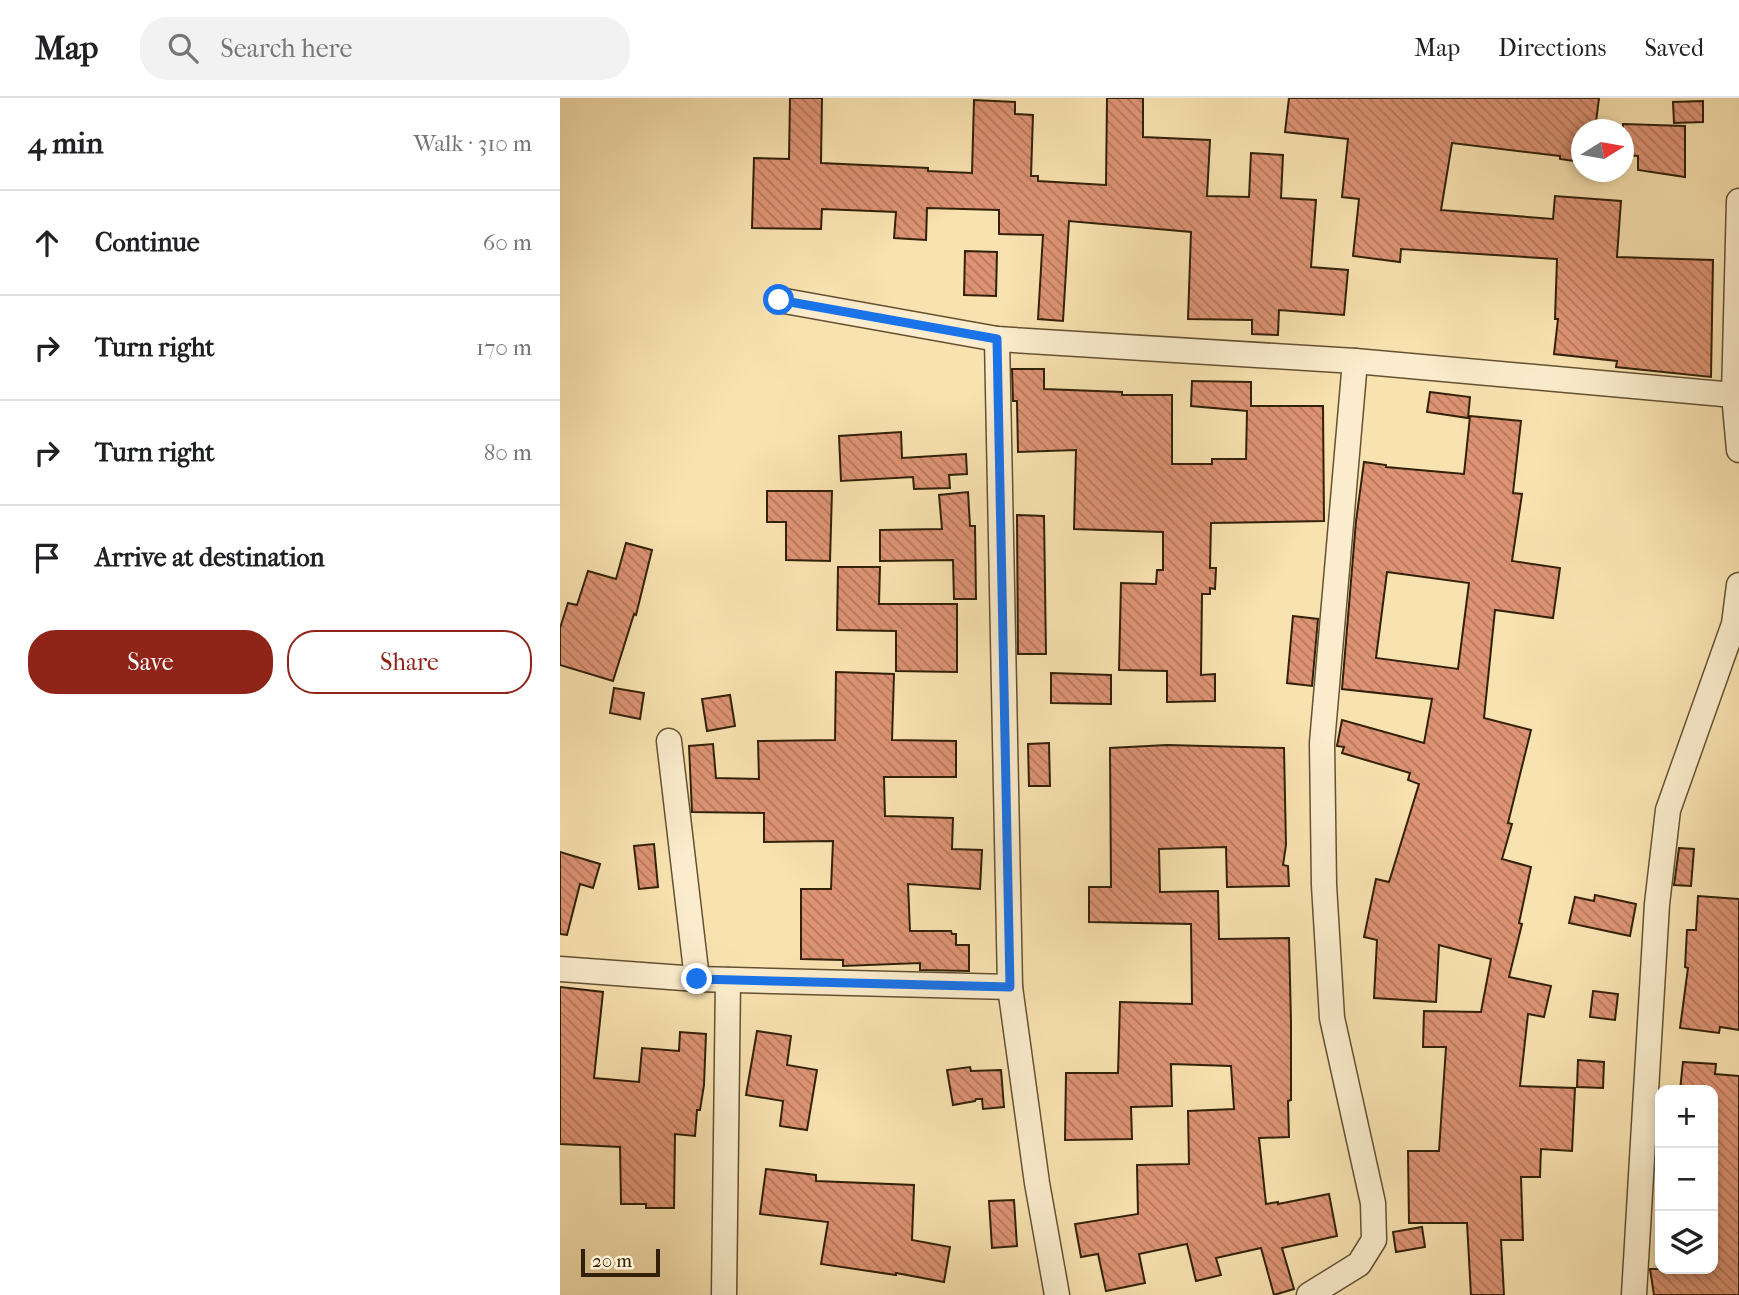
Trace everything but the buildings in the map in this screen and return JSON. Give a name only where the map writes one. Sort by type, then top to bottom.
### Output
[{"type":"street","points":[[1739,201],[1734,395],[1739,450]]},
{"type":"street","points":[[779,300],[997,339],[1355,361],[1734,395]]},
{"type":"street","points":[[997,339],[1010,987],[1037,1183],[1057,1295]]},
{"type":"street","points":[[1309,1295],[1359,1264],[1374,1240],[1373,1203],[1332,1018],[1324,885],[1322,743],[1355,361]]},
{"type":"street","points":[[1634,1295],[1657,904],[1668,810],[1734,624],[1739,585]]},
{"type":"street","points":[[668,741],[697,979]]},
{"type":"street","points":[[560,969],[697,979],[1010,987]]},
{"type":"street","points":[[724,1295],[728,980]]},
{"type":"route","points":[[697,979],[1010,987],[997,339],[779,300]]}]
